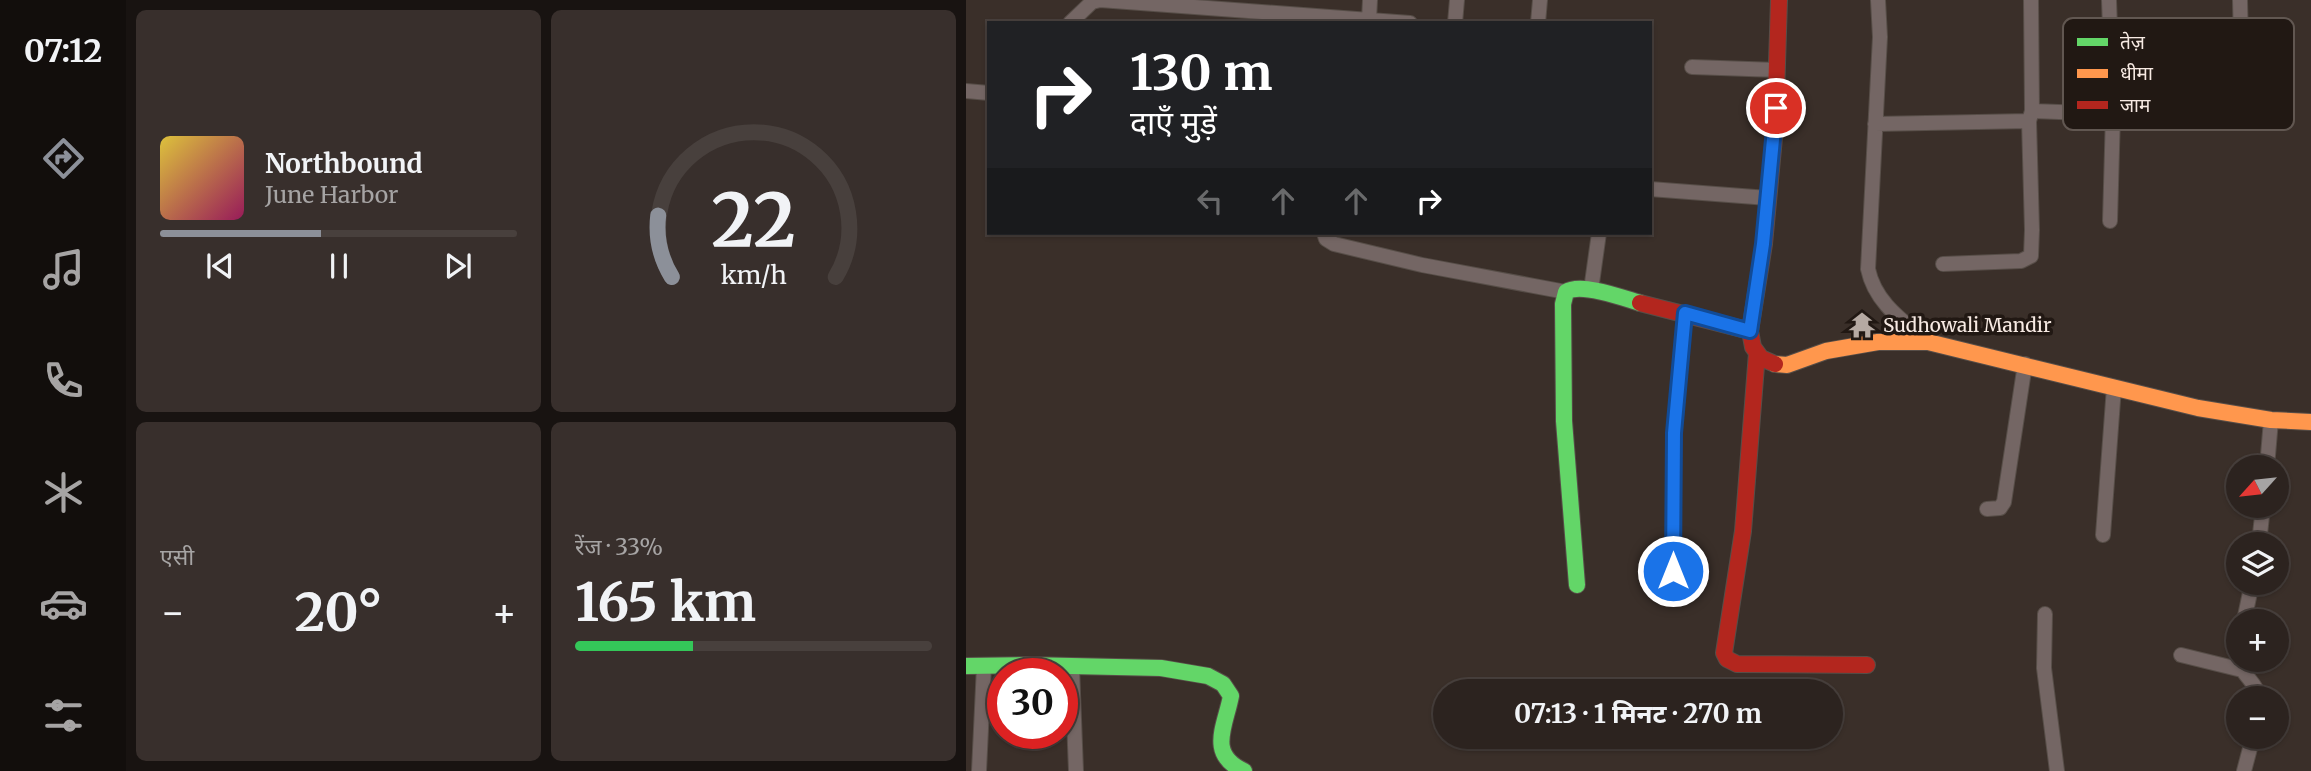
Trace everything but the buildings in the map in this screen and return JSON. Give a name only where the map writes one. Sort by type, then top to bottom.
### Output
[{"type":"street","points":[[1072,21],[1092,2],[1109,0],[1278,6],[1383,21]]},
{"type":"street","points":[[1369,20],[1370,0]]},
{"type":"street","points":[[1455,21],[1457,0]]},
{"type":"street","points":[[1538,21],[1540,0]]},
{"type":"street","points":[[1779,0],[1775,127],[1760,271],[1750,331],[1757,353],[1768,362],[1787,365],[1816,354],[1865,345],[1927,342],[2198,408],[2311,422]]},
{"type":"street","points":[[1878,0],[1880,37],[1867,263],[1875,292],[1892,312],[1927,342]]},
{"type":"street","points":[[1943,264],[2021,261],[2031,256],[2031,0]]},
{"type":"street","points":[[2109,0],[2110,18]]},
{"type":"street","points":[[2240,0],[2240,18]]},
{"type":"street","points":[[1692,67],[1777,71]]},
{"type":"street","points":[[966,91],[987,93]]},
{"type":"street","points":[[1875,124],[2063,115]]},
{"type":"street","points":[[2110,220],[2113,130]]},
{"type":"street","points":[[1652,189],[1768,198]]},
{"type":"street","points":[[1325,235],[1334,244],[1422,265],[1566,292]]},
{"type":"street","points":[[1591,290],[1599,235]]},
{"type":"street","points":[[1577,585],[1564,421],[1563,304],[1566,292],[1572,288],[1591,290],[1750,331]]},
{"type":"street","points":[[1673,571],[1674,433],[1685,313]]},
{"type":"street","points":[[1757,353],[1743,531],[1724,653],[1727,659],[1737,664],[1867,665]]},
{"type":"street","points":[[1987,509],[2000,509],[2004,502],[2025,364]]},
{"type":"street","points":[[2103,535],[2114,387]]},
{"type":"street","points":[[2267,455],[2271,419]]},
{"type":"street","points":[[2045,614],[2044,668],[2057,771]]},
{"type":"street","points":[[2181,655],[2226,666]]},
{"type":"street","points":[[966,666],[987,666]]},
{"type":"street","points":[[966,770],[979,771],[984,666]]},
{"type":"street","points":[[1078,667],[1176,668],[1219,680],[1230,691],[1231,696],[1220,743],[1221,752],[1231,766],[1244,771]]},
{"type":"street","points":[[2244,672],[2255,686]]},
{"type":"street","points":[[1075,749],[1076,771]]},
{"type":"street","points":[[2244,771],[2250,749]]},
{"type":"traffic: fast","points":[[1577,585],[1564,421],[1563,304],[1566,292],[1573,289],[1602,292],[1640,303]]},
{"type":"traffic: fast","points":[[966,666],[1161,668],[1208,676],[1223,684],[1231,696],[1221,739],[1222,748],[1233,764],[1244,771]]},
{"type":"traffic: slow","points":[[1775,364],[1787,365],[1826,351],[1878,342],[1928,342],[2198,408],[2271,420],[2311,422]]},
{"type":"traffic: jam","points":[[1775,364],[1761,358],[1753,347],[1750,331],[1764,244],[1775,127],[1779,0]]},
{"type":"traffic: jam","points":[[1640,303],[1750,331]]},
{"type":"traffic: jam","points":[[1757,353],[1743,531],[1724,653],[1727,659],[1737,664],[1867,665]]},
{"type":"place","name":"Sudhowali Mandir","points":[[1862,325]]},
{"type":"route","points":[[1673,571],[1674,433],[1685,313],[1750,331],[1763,244],[1776,108]]}]
